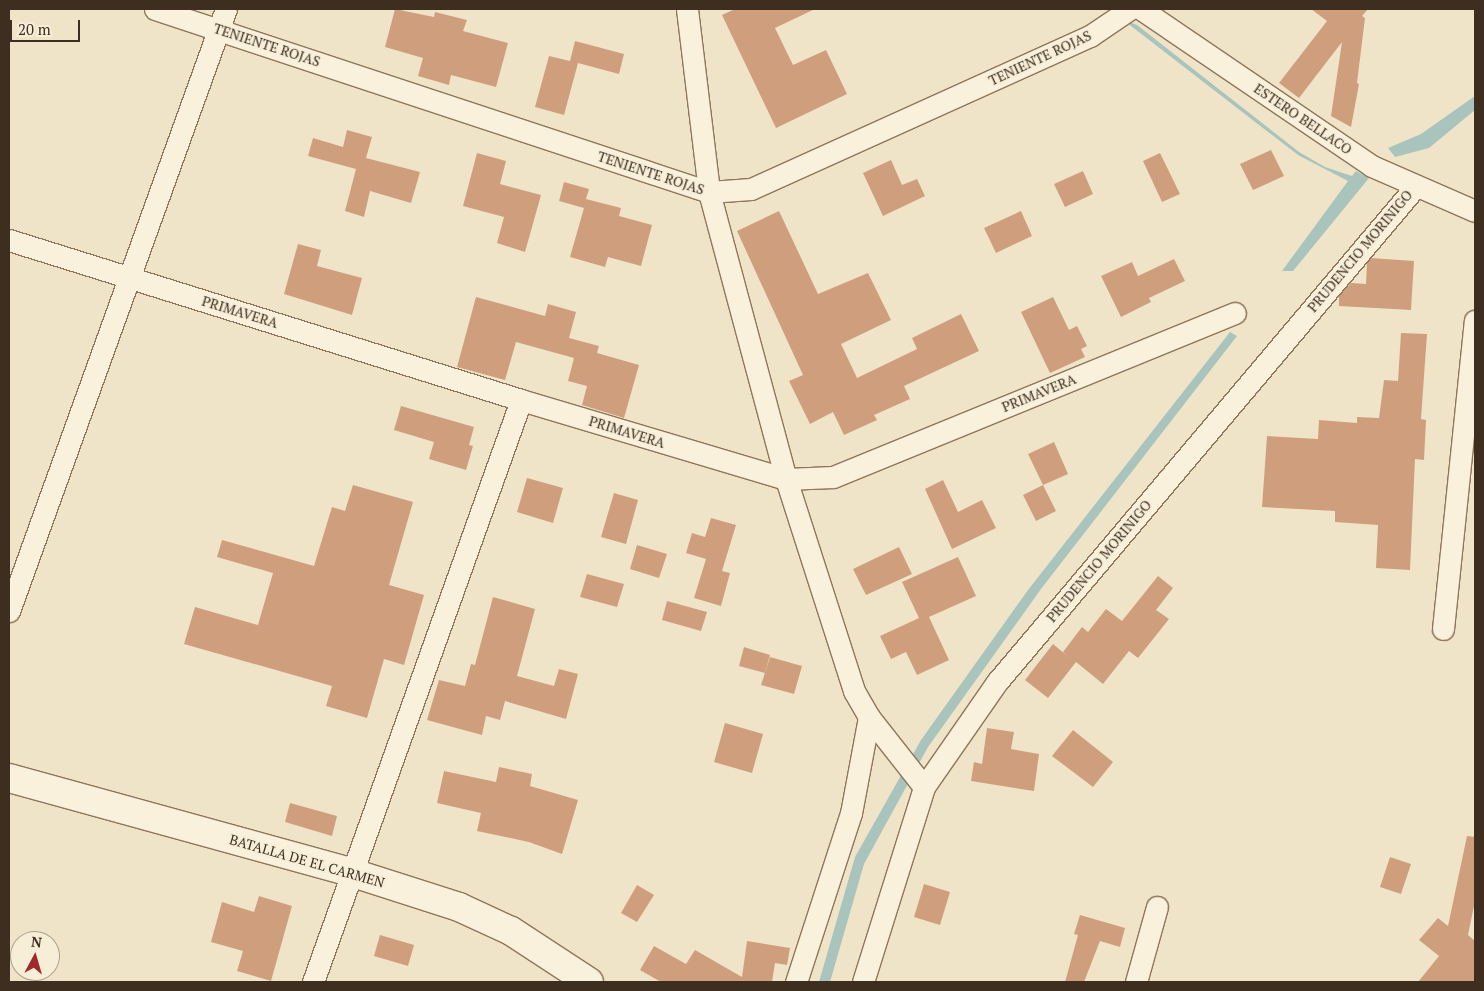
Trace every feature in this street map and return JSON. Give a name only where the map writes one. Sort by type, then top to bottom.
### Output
[{"type":"street","name":"TENIENTE ROJAS","points":[[154,9],[709,192],[751,189],[1090,36],[1130,9]]},
{"type":"street","points":[[9,611],[226,9]]},
{"type":"street","points":[[687,9],[709,192],[786,479],[854,691],[869,717],[920,782]]},
{"type":"street","name":"ESTERO BELLACO","points":[[1141,9],[1372,166],[1475,211]]},
{"type":"street","name":"PRUDENCIO MORINIGO","points":[[863,982],[920,782],[997,682],[1416,186]]},
{"type":"street","name":"PRIMAVERA","points":[[9,240],[521,400],[786,479],[833,478],[1235,313]]},
{"type":"street","points":[[1443,629],[1475,321]]},
{"type":"street","points":[[313,982],[521,400]]},
{"type":"street","points":[[796,982],[851,813],[869,717]]},
{"type":"street","name":"BATALLA DE EL CARMEN","points":[[9,778],[353,873],[459,907],[503,926],[589,982]]},
{"type":"street","points":[[1136,982],[1157,907]]},
{"type":"water","points":[[1122,19],[1137,25],[1299,152],[1325,167],[1352,176],[1356,171],[1369,178],[1293,271],[1282,271],[1348,181],[1298,155]]},
{"type":"water","points":[[1475,96],[1475,110],[1429,148],[1395,157],[1388,148],[1421,134]]},
{"type":"water","points":[[1230,332],[1237,336],[1041,589],[928,747],[864,864],[830,982],[819,982],[855,857],[921,740],[1028,590]]},
{"type":"building","points":[[395,9],[434,17],[435,12],[467,20],[463,31],[508,43],[496,87],[451,75],[449,85],[418,76],[423,58],[385,47]]},
{"type":"building","points":[[735,9],[815,9],[775,28],[793,65],[826,50],[847,94],[776,128],[722,15]]},
{"type":"building","points":[[1311,9],[1368,9],[1362,16],[1365,18],[1357,83],[1359,84],[1351,127],[1331,116],[1342,42],[1299,98],[1279,83],[1327,21]]},
{"type":"building","points":[[575,41],[624,54],[619,74],[578,63],[564,115],[535,107],[549,56],[570,61]]},
{"type":"building","points":[[347,130],[372,137],[366,158],[420,172],[411,203],[370,191],[364,217],[345,211],[356,169],[308,156],[313,138],[343,147]]},
{"type":"building","points":[[1271,150],[1284,176],[1253,190],[1240,164]]},
{"type":"building","points":[[477,153],[506,161],[500,184],[541,195],[525,252],[497,243],[504,217],[463,206]]},
{"type":"building","points":[[1160,153],[1180,194],[1162,202],[1143,161]]},
{"type":"building","points":[[891,160],[902,185],[917,179],[925,196],[883,216],[863,173]]},
{"type":"building","points":[[1083,171],[1093,194],[1065,207],[1054,184]]},
{"type":"building","points":[[564,182],[589,189],[586,199],[621,208],[619,216],[652,225],[641,266],[608,257],[605,267],[570,257],[584,208],[559,201]]},
{"type":"building","points":[[779,211],[818,294],[868,273],[891,320],[841,344],[857,378],[917,349],[912,338],[961,314],[979,351],[904,386],[910,399],[874,415],[877,420],[844,435],[833,412],[810,424],[789,381],[803,375],[737,231]]},
{"type":"building","points":[[1021,211],[1032,236],[996,253],[984,228]]},
{"type":"building","points":[[298,244],[321,250],[317,266],[362,278],[352,315],[284,294]]},
{"type":"building","points":[[1371,258],[1414,261],[1411,310],[1339,306],[1339,296],[1351,283],[1366,284],[1367,263]]},
{"type":"building","points":[[1174,259],[1185,281],[1149,298],[1151,302],[1121,317],[1101,276],[1132,262],[1138,276]]},
{"type":"building","points":[[476,297],[545,316],[548,304],[576,312],[569,338],[599,346],[597,353],[639,365],[624,418],[582,405],[587,386],[568,381],[574,358],[516,342],[505,380],[457,367]]},
{"type":"building","points":[[1053,297],[1069,330],[1077,326],[1087,346],[1081,349],[1085,357],[1050,373],[1021,312]]},
{"type":"building","points":[[1401,333],[1427,334],[1421,419],[1426,420],[1424,460],[1415,459],[1410,570],[1376,568],[1378,525],[1335,522],[1335,511],[1262,507],[1267,436],[1318,439],[1319,420],[1357,423],[1357,417],[1379,418],[1384,380],[1398,381]]},
{"type":"building","points":[[401,406],[474,427],[469,445],[473,446],[466,470],[429,459],[434,442],[394,430]]},
{"type":"building","points":[[1054,442],[1068,474],[1043,485],[1028,454]]},
{"type":"building","points":[[527,478],[563,488],[553,523],[517,512]]},
{"type":"building","points":[[943,480],[958,512],[982,500],[996,528],[952,549],[925,489]]},
{"type":"building","points":[[353,485],[413,502],[389,585],[424,595],[404,665],[384,659],[367,718],[326,706],[332,686],[184,644],[195,607],[258,625],[273,573],[217,557],[222,540],[314,566],[332,507],[345,511]]},
{"type":"building","points":[[1043,485],[1056,511],[1036,521],[1023,495]]},
{"type":"building","points":[[614,493],[638,500],[626,544],[601,537]]},
{"type":"building","points":[[711,518],[736,525],[722,571],[730,573],[721,606],[694,598],[706,559],[686,553],[692,533],[705,537]]},
{"type":"building","points":[[637,545],[667,554],[659,578],[630,569]]},
{"type":"building","points":[[899,547],[912,574],[866,595],[853,569]]},
{"type":"building","points":[[958,557],[976,596],[929,617],[949,660],[917,675],[906,652],[891,659],[880,636],[919,618],[902,582]]},
{"type":"building","points":[[587,574],[624,584],[617,607],[580,597]]},
{"type":"building","points":[[1158,576],[1173,588],[1156,610],[1169,619],[1138,658],[1129,651],[1103,684],[1076,662],[1048,698],[1025,680],[1053,644],[1071,659],[1063,652],[1082,627],[1088,632],[1106,609],[1122,621]]},
{"type":"building","points":[[493,597],[535,609],[517,676],[554,686],[559,669],[578,674],[566,719],[505,701],[500,720],[486,716],[482,735],[427,720],[439,680],[465,686],[471,664],[475,665]]},
{"type":"building","points":[[667,601],[707,612],[701,631],[662,620]]},
{"type":"building","points":[[744,647],[770,655],[765,673],[739,666]]},
{"type":"building","points":[[770,657],[802,666],[794,694],[761,685]]},
{"type":"building","points":[[725,723],[763,734],[752,773],[714,762]]},
{"type":"building","points":[[987,728],[1014,732],[1011,749],[1039,754],[1034,791],[971,781],[974,762],[982,764]]},
{"type":"building","points":[[1073,730],[1113,762],[1093,787],[1052,756]]},
{"type":"building","points":[[499,767],[532,774],[530,786],[578,800],[562,854],[529,842],[477,831],[481,813],[437,803],[444,771],[496,782]]},
{"type":"building","points":[[290,803],[337,816],[332,836],[285,822]]},
{"type":"building","points":[[1467,836],[1475,837],[1475,901],[1468,935],[1475,941],[1475,982],[1418,982],[1439,956],[1419,940],[1438,918],[1448,926]]},
{"type":"building","points":[[1390,857],[1411,864],[1401,894],[1380,887]]},
{"type":"building","points":[[924,884],[950,892],[940,925],[914,917]]},
{"type":"building","points":[[637,885],[654,895],[637,922],[621,913]]},
{"type":"building","points":[[259,896],[292,906],[271,981],[237,971],[243,951],[211,942],[222,902],[254,912]]},
{"type":"building","points":[[1080,915],[1125,928],[1120,947],[1100,941],[1084,982],[1065,982],[1078,935],[1074,934]]},
{"type":"building","points":[[380,935],[414,945],[408,966],[374,956]]},
{"type":"building","points":[[747,941],[790,948],[787,965],[775,963],[772,982],[661,982],[640,970],[654,946],[686,964],[695,950],[742,977]]}]
